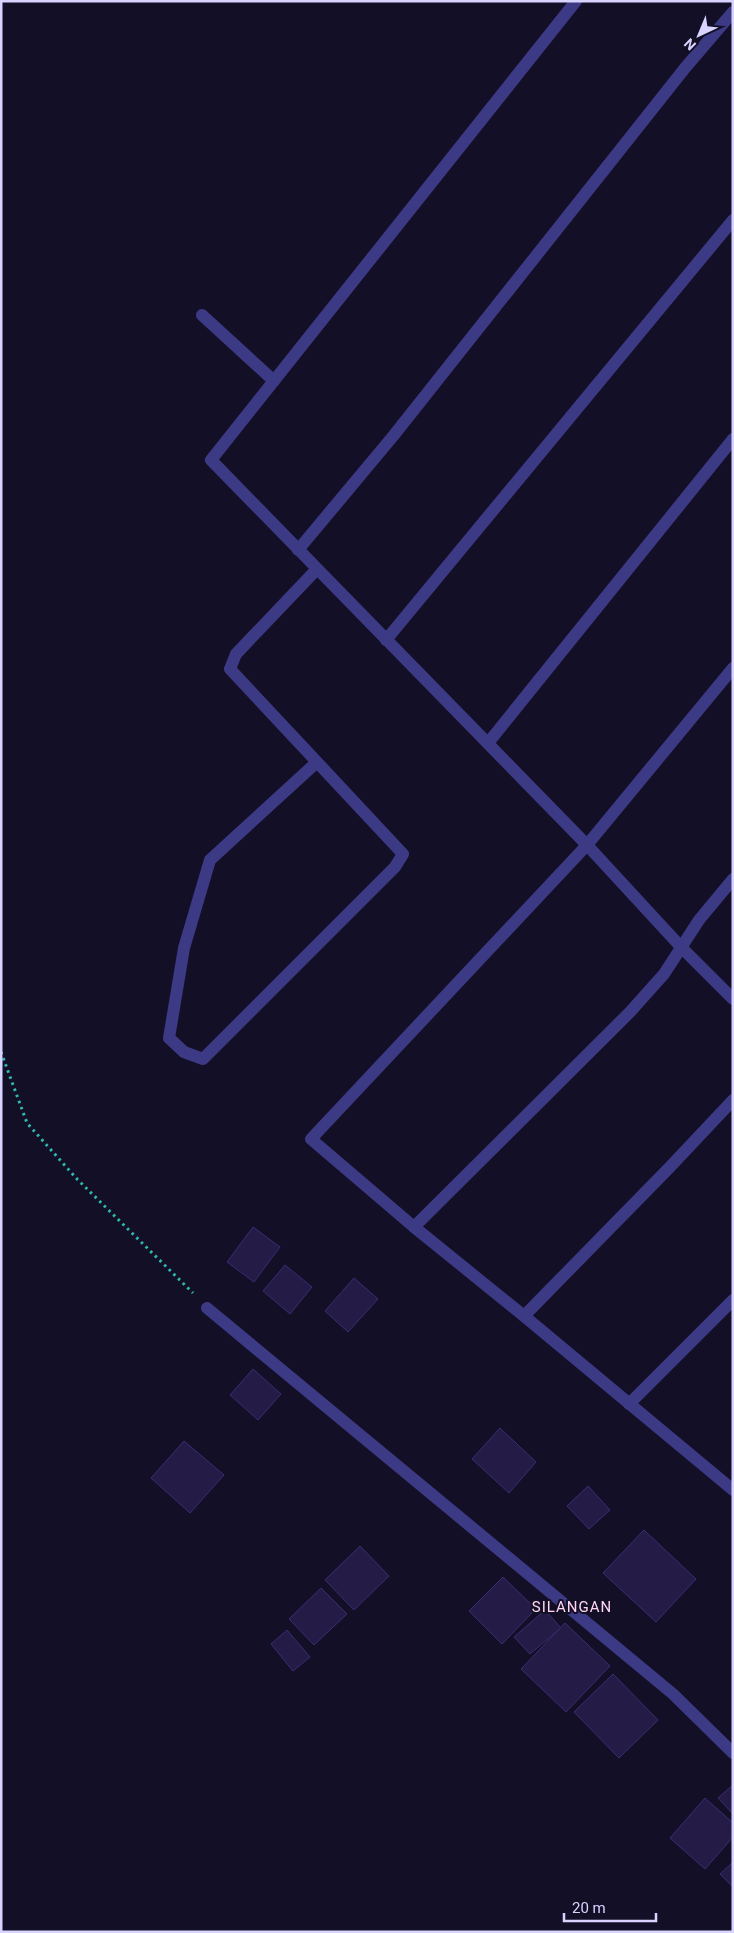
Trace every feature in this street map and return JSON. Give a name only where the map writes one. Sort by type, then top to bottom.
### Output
[{"type":"street","points":[[576,1],[211,460],[587,845],[681,947],[733,1000]]},
{"type":"street","points":[[728,1],[733,6]]},
{"type":"street","points":[[298,550],[394,435],[685,68],[733,12]]},
{"type":"street","points":[[386,640],[733,220]]},
{"type":"street","points":[[202,315],[274,381]]},
{"type":"street","points":[[488,743],[733,439]]},
{"type":"street","points":[[317,762],[210,860],[184,948],[169,1038],[184,1052],[203,1059],[395,868],[403,854],[317,762],[230,670],[236,654],[318,569]]},
{"type":"street","points":[[733,668],[587,845],[311,1139],[414,1227],[733,1490]]},
{"type":"street","points":[[414,1227],[630,1012],[664,974],[699,920],[733,879]]},
{"type":"street","points":[[524,1316],[733,1100]]},
{"type":"street","points":[[628,1404],[733,1300]]},
{"type":"street","points":[[207,1308],[673,1694],[733,1753]]},
{"type":"path","points":[[1,1052],[27,1123],[78,1179],[207,1308]]},
{"type":"building","points":[[253,1227],[280,1247],[254,1282],[227,1262]]},
{"type":"building","points":[[285,1265],[312,1287],[290,1314],[263,1291]]},
{"type":"building","points":[[354,1278],[378,1299],[348,1332],[325,1311]]},
{"type":"building","points":[[253,1369],[281,1394],[258,1420],[230,1395]]},
{"type":"building","points":[[500,1428],[536,1462],[509,1493],[472,1459]]},
{"type":"building","points":[[184,1441],[224,1475],[190,1513],[151,1478]]},
{"type":"building","points":[[588,1486],[610,1510],[589,1529],[567,1506]]},
{"type":"building","points":[[644,1530],[696,1579],[656,1622],[603,1573]]},
{"type":"building","points":[[360,1546],[389,1576],[354,1610],[325,1580]]},
{"type":"building","points":[[503,1577],[536,1609],[502,1644],[469,1611]]},
{"type":"building","points":[[321,1588],[347,1614],[314,1645],[289,1619]]},
{"type":"building","points":[[545,1610],[561,1628],[530,1654],[514,1637]]},
{"type":"building","points":[[565,1623],[610,1666],[566,1712],[521,1669]]},
{"type":"building","points":[[287,1630],[310,1657],[293,1671],[271,1644]]},
{"type":"building","points":[[613,1674],[658,1720],[619,1758],[574,1712]]},
{"type":"building","points":[[733,1785],[733,1814],[718,1798]]},
{"type":"building","points":[[705,1798],[733,1823],[733,1837],[705,1869],[670,1838]]},
{"type":"building","points":[[733,1862],[733,1887],[720,1874]]},
{"type":"district","name":"SILANGAN","points":[[572,1607]]}]
